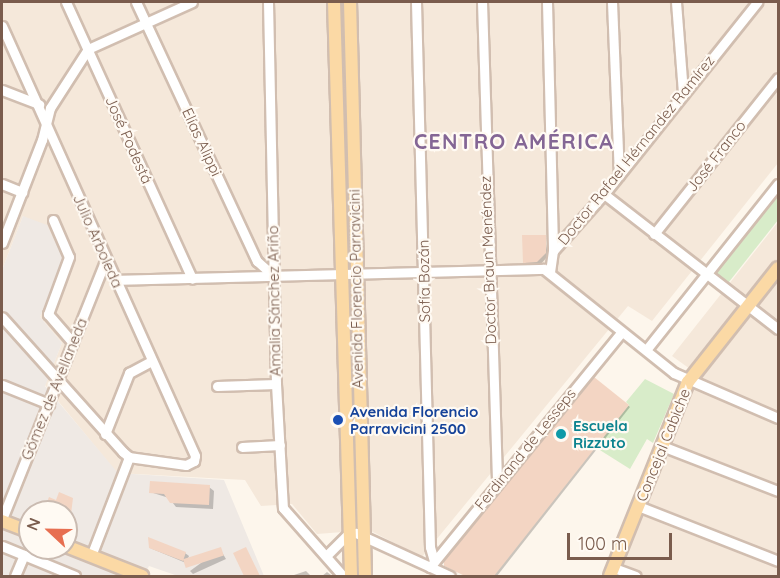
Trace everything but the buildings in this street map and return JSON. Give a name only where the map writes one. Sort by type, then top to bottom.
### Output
[{"type":"main road","name":"Avenida Florencio Parravicini","points":[[334,2],[351,576]]},
{"type":"main road","name":"Avenida Florencio Parravicini","points":[[350,2],[365,576]]},
{"type":"main road","name":"Concejal Cabiche","points":[[612,572],[688,382],[778,268]]},
{"type":"main road","points":[[2,520],[18,527]]},
{"type":"main road","points":[[78,551],[135,575]]},
{"type":"street","name":"José Podestá","points":[[66,2],[192,279]]},
{"type":"street","name":"Elías Alippi","points":[[136,2],[257,261],[275,277]]},
{"type":"street","points":[[2,243],[42,140],[50,108],[88,50],[192,2]]},
{"type":"street","name":"Amalia Sánchez Ariño","points":[[268,2],[276,384],[285,513],[344,576]]},
{"type":"street","name":"Sofía Bozán","points":[[416,2],[432,564]]},
{"type":"street","name":"Doctor Braun Menéndez","points":[[482,2],[488,271],[497,483]]},
{"type":"street","points":[[546,2],[553,250]]},
{"type":"street","points":[[612,2],[618,175]]},
{"type":"street","points":[[676,2],[683,94]]},
{"type":"street","name":"Doctor Rafael Hérnandez Ramírez","points":[[550,272],[553,250],[604,194],[757,2]]},
{"type":"street","name":"Julio Arboleda","points":[[2,26],[195,456],[194,461],[186,465],[129,457]]},
{"type":"street","name":"José Franco","points":[[654,234],[778,78]]},
{"type":"street","points":[[2,90],[50,108]]},
{"type":"street","points":[[2,184],[22,192]]},
{"type":"street","points":[[646,350],[778,184]]},
{"type":"street","points":[[604,194],[778,329]]},
{"type":"street","points":[[53,220],[69,257],[48,314],[73,343]]},
{"type":"street","name":"Gómez de Avellaneda","points":[[2,520],[106,259]]},
{"type":"street","points":[[116,280],[356,275],[539,268],[550,272],[622,332],[688,382],[778,418]]},
{"type":"street","points":[[2,316],[105,434],[129,457],[91,556]]},
{"type":"street","name":"Ferdinand de Lesseps","points":[[432,564],[622,332]]},
{"type":"street","points":[[105,434],[129,373],[152,361]]},
{"type":"street","points":[[217,386],[276,384]]},
{"type":"street","points":[[2,385],[49,404]]},
{"type":"street","points":[[242,447],[280,445]]},
{"type":"street","points":[[662,446],[778,491]]},
{"type":"street","points":[[638,506],[778,561]]},
{"type":"street","points":[[326,556],[349,533],[363,536],[432,564],[450,576]]},
{"type":"street","points":[[2,546],[18,553]]},
{"type":"street","points":[[15,576],[22,560]]},
{"type":"street","points":[[36,560],[75,576]]},
{"type":"street","points":[[612,572],[636,576]]},
{"type":"shaded area","points":[[2,2],[778,2],[778,163],[652,321],[628,306],[422,557],[369,530],[317,534],[292,504],[261,506],[245,480],[117,473],[45,385],[62,343],[40,317],[63,258],[23,216],[2,270]]},
{"type":"shaded area","points":[[23,216],[47,225],[63,258],[40,317],[62,343],[45,386],[118,473],[224,480],[264,576],[178,576],[149,566],[144,576],[2,576],[2,270]]},
{"type":"shaded area","points":[[778,222],[778,576],[614,576],[697,374],[672,356]]},
{"type":"green space","points":[[778,190],[778,220],[725,287],[711,275]]},
{"type":"green space","points":[[645,379],[674,394],[653,443],[647,439],[630,469],[595,447],[629,405],[626,402]]},
{"type":"place","name":"Avenida Florencio Parravicini 2500","points":[[338,420]]},
{"type":"place","name":"Escuela Rizzuto","points":[[561,434]]},
{"type":"district","name":"CENTRO AMÉRICA","points":[[514,141]]}]
